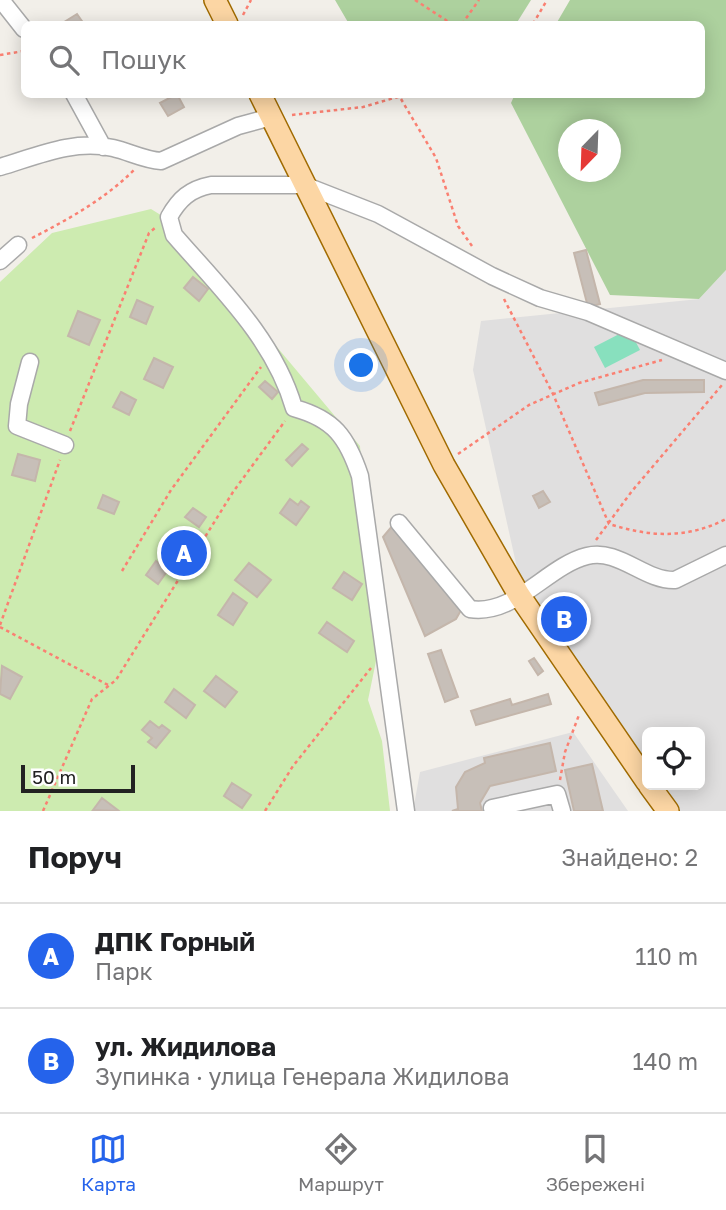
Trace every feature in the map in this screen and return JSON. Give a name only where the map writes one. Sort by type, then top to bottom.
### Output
[{"type":"main road","points":[[215,0],[235,20]]},
{"type":"main road","points":[[262,98],[444,465],[519,595],[642,774]]},
{"type":"main road","points":[[653,790],[667,811]]},
{"type":"street","points":[[1,0],[21,25]]},
{"type":"street","points":[[76,98],[103,147]]},
{"type":"street","points":[[0,167],[69,147],[103,147],[161,161],[238,126],[271,117]]},
{"type":"street","points":[[406,811],[360,476],[351,449],[333,426],[318,415],[294,408],[287,384],[274,357],[240,311],[174,235],[169,217],[178,201],[195,188],[211,185],[304,185],[378,214],[492,276],[540,298],[588,312],[687,352],[726,371]]},
{"type":"street","points":[[0,261],[18,245]]},
{"type":"street","points":[[30,362],[19,404],[17,426],[65,444]]},
{"type":"street","points":[[399,523],[470,609],[482,611],[519,595],[583,557],[606,555],[675,580],[726,555]]},
{"type":"street","points":[[493,811],[492,808],[557,794],[562,811]]},
{"type":"path","points":[[235,20],[251,0]]},
{"type":"path","points":[[415,0],[447,21]]},
{"type":"path","points":[[463,21],[479,0]]},
{"type":"path","points":[[535,21],[547,0]]},
{"type":"path","points":[[0,55],[21,52]]},
{"type":"path","points":[[271,117],[363,107],[401,99],[436,158],[458,226],[492,276],[553,394],[609,524],[642,535],[676,535],[710,528],[726,519]]},
{"type":"path","points":[[18,245],[73,217],[121,183],[144,159]]},
{"type":"path","points":[[110,685],[0,626],[65,444],[149,233],[169,217]]},
{"type":"path","points":[[444,465],[529,405],[579,383],[687,352]]},
{"type":"path","points":[[122,571],[172,490],[262,366]]},
{"type":"path","points":[[583,557],[632,491],[726,380]]},
{"type":"path","points":[[43,811],[92,699],[116,680],[233,492],[294,408]]},
{"type":"path","points":[[265,811],[293,766],[369,670],[384,664]]},
{"type":"path","points":[[557,794],[565,752],[579,715]]},
{"type":"shaded area","points":[[726,270],[726,811],[672,811],[657,790],[705,790],[705,727],[642,727],[642,768],[521,586],[473,370],[481,321],[699,299]]},
{"type":"shaded area","points":[[573,732],[628,811],[413,811],[420,772]]},
{"type":"green space","points":[[335,0],[531,0],[518,21],[347,21]]},
{"type":"green space","points":[[570,0],[726,0],[726,270],[699,299],[610,295],[511,103],[513,98],[705,98],[705,21],[558,21]]},
{"type":"green space","points":[[151,209],[172,222],[360,446],[376,661],[368,700],[382,741],[390,811],[0,811],[0,282],[52,233]]},
{"type":"green space","points":[[629,329],[640,350],[605,368],[594,347]]},
{"type":"building","points":[[77,14],[82,21],[66,21]]},
{"type":"building","points":[[169,98],[179,98],[184,107],[168,116],[160,103]]},
{"type":"building","points":[[586,250],[600,304],[588,307],[574,253]]},
{"type":"building","points":[[193,277],[208,289],[199,301],[184,288]]},
{"type":"building","points":[[137,300],[153,307],[146,324],[130,317]]},
{"type":"building","points":[[78,311],[100,320],[89,345],[68,336]]},
{"type":"building","points":[[154,358],[173,367],[163,388],[144,379]]},
{"type":"building","points":[[643,380],[704,380],[704,392],[645,393],[599,405],[595,393]]},
{"type":"building","points":[[265,381],[278,392],[272,399],[259,387]]},
{"type":"building","points":[[121,392],[136,400],[129,415],[113,407]]},
{"type":"building","points":[[302,444],[308,449],[292,466],[286,460]]},
{"type":"building","points":[[18,454],[40,460],[35,481],[12,475]]},
{"type":"building","points":[[543,491],[550,502],[539,508],[533,496]]},
{"type":"building","points":[[103,495],[119,502],[114,514],[98,508]]},
{"type":"building","points":[[290,499],[298,505],[301,501],[309,507],[296,525],[280,513]]},
{"type":"building","points":[[193,508],[206,517],[199,527],[185,517]]},
{"type":"building","points":[[393,525],[464,605],[456,619],[425,636],[383,537]]},
{"type":"building","points":[[156,561],[168,570],[158,584],[146,575]]},
{"type":"building","points":[[249,563],[271,580],[257,597],[235,580]]},
{"type":"building","points":[[344,572],[362,584],[352,600],[333,588]]},
{"type":"building","points":[[233,593],[247,603],[233,625],[218,615]]},
{"type":"building","points":[[564,607],[575,625],[564,632],[553,614]]},
{"type":"building","points":[[327,622],[354,641],[347,652],[319,633]]},
{"type":"building","points":[[441,650],[458,697],[445,702],[428,654]]},
{"type":"building","points":[[534,658],[543,671],[538,675],[529,661]]},
{"type":"building","points":[[2,666],[22,677],[10,699],[0,694]]},
{"type":"building","points":[[216,676],[237,692],[225,707],[204,691]]},
{"type":"building","points":[[174,689],[195,705],[186,718],[165,702]]},
{"type":"building","points":[[548,694],[551,704],[476,725],[471,711],[510,699],[512,705]]},
{"type":"building","points":[[150,721],[159,728],[162,725],[170,731],[156,748],[148,742],[152,738],[142,730]]},
{"type":"building","points":[[550,743],[556,771],[490,786],[480,803],[482,811],[452,811],[458,809],[456,787],[465,772],[485,763],[484,758]]},
{"type":"building","points":[[592,764],[603,811],[574,811],[565,770]]},
{"type":"building","points":[[232,783],[251,795],[242,808],[224,796]]},
{"type":"building","points":[[102,798],[119,811],[93,810]]},
{"type":"place","name":"ДПК Горный","points":[[184,553]]},
{"type":"place","name":"ул. Жидилова","points":[[564,619]]}]
